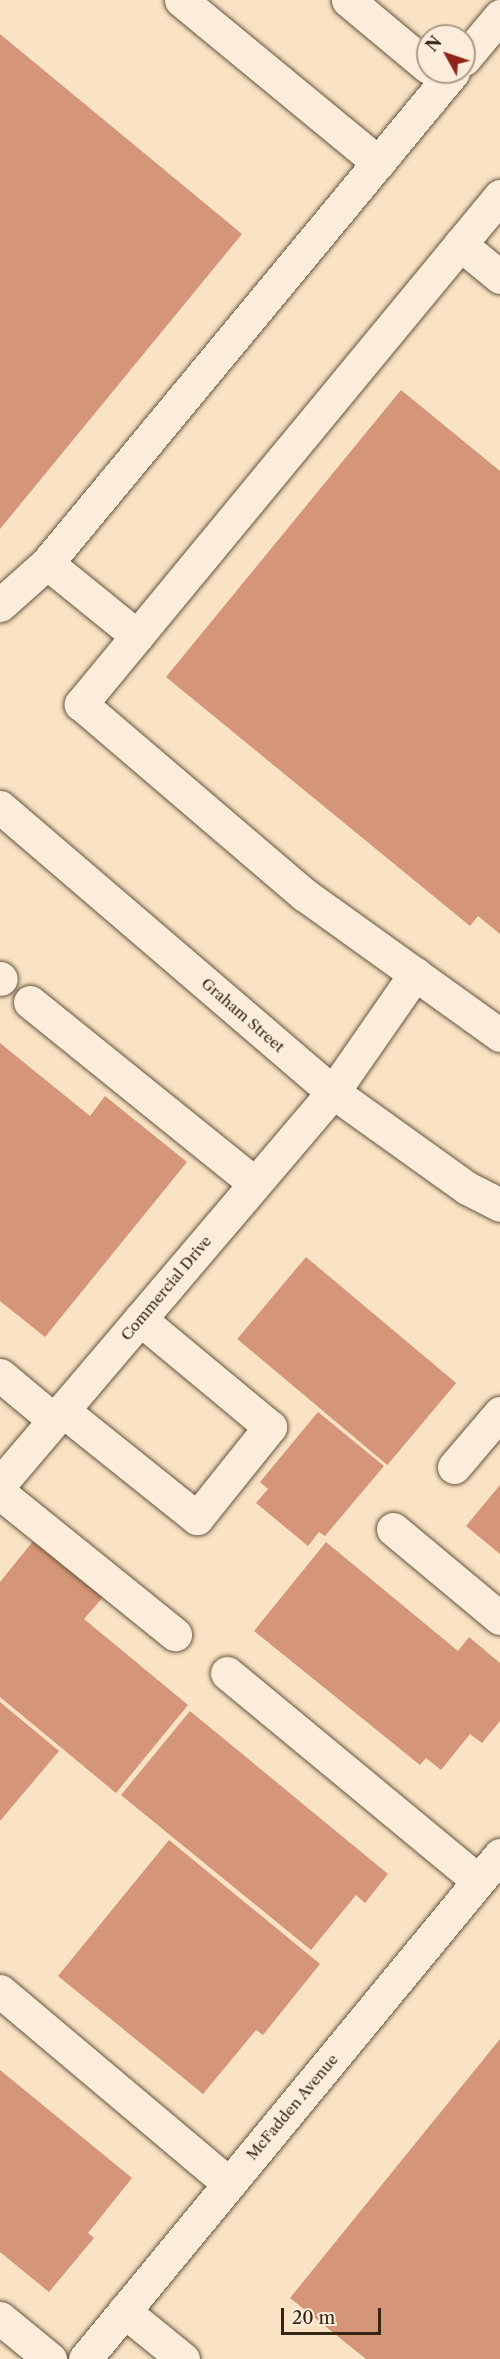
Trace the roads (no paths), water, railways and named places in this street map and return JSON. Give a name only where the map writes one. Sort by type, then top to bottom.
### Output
[{"type":"street","points":[[181,0],[379,163]]},
{"type":"street","points":[[348,0],[416,49]]},
{"type":"street","points":[[476,40],[500,16]]},
{"type":"street","points":[[0,605],[48,563],[379,163],[435,84]]},
{"type":"street","points":[[500,196],[81,704],[305,895],[500,1035]]},
{"type":"street","points":[[460,244],[500,277]]},
{"type":"street","points":[[48,563],[137,636]]},
{"type":"street","name":"Graham Street","points":[[0,807],[333,1092],[467,1188],[500,1205]]},
{"type":"street","name":"Commercial Drive","points":[[0,1484],[333,1092],[416,975]]},
{"type":"street","points":[[30,1002],[254,1183]]},
{"type":"street","points":[[0,1375],[197,1518],[270,1427],[140,1319]]},
{"type":"street","points":[[454,1467],[500,1413]]},
{"type":"street","points":[[0,1493],[175,1634]]},
{"type":"street","points":[[393,1529],[500,1618]]},
{"type":"street","points":[[227,1674],[478,1881]]},
{"type":"street","name":"McFadden Avenue","points":[[85,2359],[500,1855]]},
{"type":"street","points":[[0,1991],[229,2184]]},
{"type":"street","points":[[124,2311],[183,2359]]},
{"type":"street","points":[[0,2318],[50,2359]]}]
